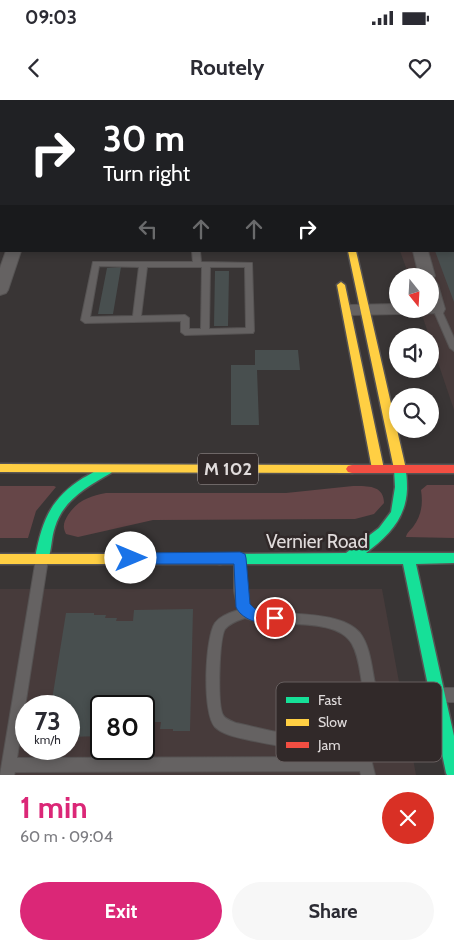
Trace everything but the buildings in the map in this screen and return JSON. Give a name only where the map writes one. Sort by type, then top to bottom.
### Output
[{"type":"main road","points":[[349,558],[386,529],[401,509],[404,486],[352,252]]},
{"type":"main road","points":[[338,271],[378,469]]},
{"type":"main road","name":"M 102","points":[[2,464],[108,469],[454,469]]},
{"type":"main road","points":[[42,558],[46,525],[57,505],[77,486],[108,469]]},
{"type":"main road","points":[[408,558],[434,682]]},
{"type":"main road","name":"Vernier Road","points":[[0,559],[454,558]]},
{"type":"main road","points":[[442,718],[454,772]]},
{"type":"street","points":[[0,290],[14,252]]},
{"type":"street","points":[[420,252],[425,268]]},
{"type":"street","points":[[346,310],[389,310]]},
{"type":"lane","points":[[196,252],[201,265],[205,332]]},
{"type":"lane","points":[[96,264],[143,264],[249,265],[250,331],[185,332],[185,318],[85,320],[96,264]]},
{"type":"lane","points":[[137,319],[143,264]]},
{"type":"lane","points":[[439,314],[454,348]]},
{"type":"lane","points":[[42,558],[8,770],[366,764],[368,775]]},
{"type":"lane","points":[[240,558],[241,599],[246,612]]},
{"type":"lane","points":[[276,737],[235,730],[219,720],[214,710],[214,646],[220,626],[230,618],[246,612],[261,616],[326,621],[339,624],[349,630],[356,638],[368,682]]},
{"type":"shaded area","points":[[400,252],[454,252],[454,410],[439,365],[439,328],[426,328],[423,318],[439,318],[439,268],[406,268]]},
{"type":"shaded area","points":[[427,485],[454,485],[454,538],[406,537],[418,518],[422,504],[421,490]]},
{"type":"shaded area","points":[[0,486],[56,487],[36,511],[28,538],[0,538]]},
{"type":"shaded area","points":[[353,486],[369,487],[378,490],[383,497],[384,503],[374,514],[355,519],[153,520],[78,537],[66,534],[64,529],[67,517],[80,502],[106,493],[286,493]]},
{"type":"shaded area","points":[[0,589],[382,589],[399,682],[276,682],[276,762],[414,762],[416,775],[0,775]]},
{"type":"traffic: fast","points":[[349,558],[384,531],[397,513],[401,487],[400,469]]},
{"type":"traffic: fast","points":[[42,558],[49,526],[60,504],[79,487],[107,470]]},
{"type":"traffic: fast","points":[[408,558],[435,682]]},
{"type":"traffic: fast","points":[[220,559],[454,558]]},
{"type":"traffic: fast","points":[[442,717],[454,773]]},
{"type":"traffic: slow","points":[[352,252],[400,469]]},
{"type":"traffic: slow","points":[[341,285],[378,469]]},
{"type":"traffic: slow","points":[[0,468],[352,469]]},
{"type":"traffic: slow","points":[[0,559],[220,559]]},
{"type":"traffic: jam","points":[[352,469],[454,469]]},
{"type":"route","points":[[131,558],[240,558],[241,599],[243,607],[246,612],[275,618]]}]
